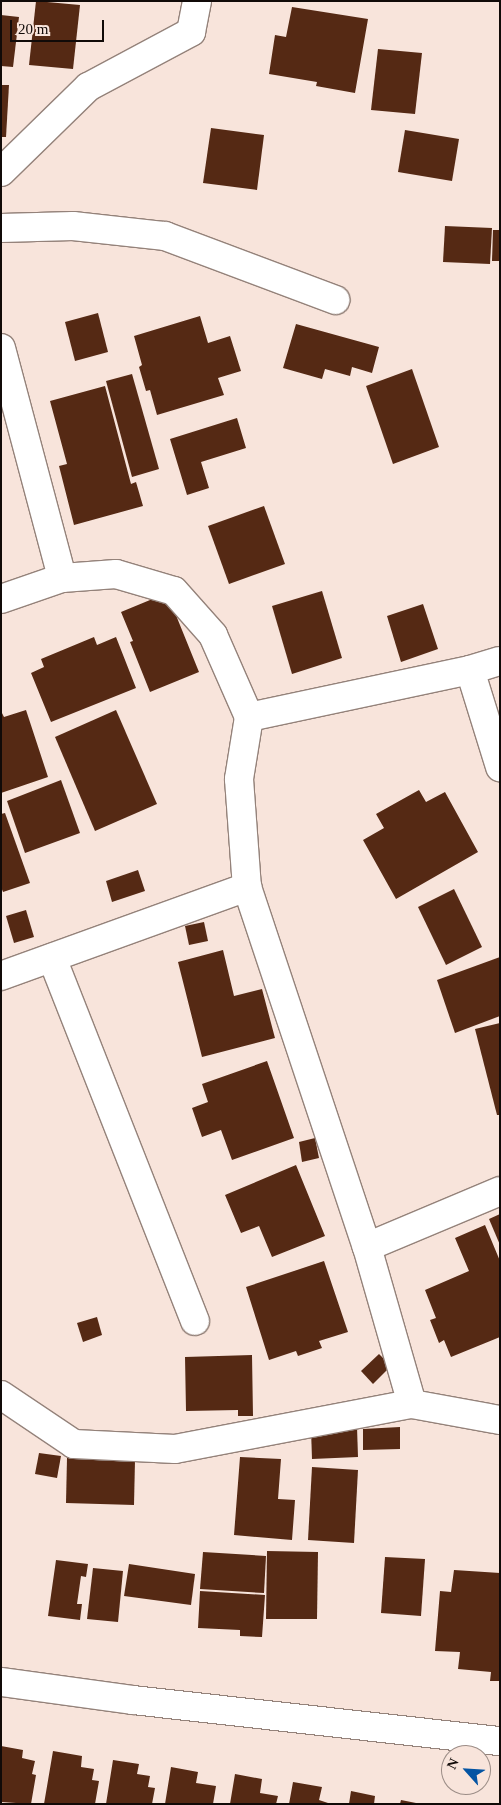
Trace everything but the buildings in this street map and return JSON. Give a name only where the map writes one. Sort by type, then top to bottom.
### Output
[{"type":"street","points":[[1,172],[88,87],[191,32],[197,1]]},
{"type":"street","points":[[1,228],[73,226],[165,236],[335,300]]},
{"type":"street","points":[[1,348],[62,578]]},
{"type":"street","points":[[1,599],[62,578],[116,574],[174,591],[213,635],[249,717],[239,779],[247,887],[367,1247],[412,1404]]},
{"type":"street","points":[[249,717],[470,670],[500,661]]},
{"type":"street","points":[[470,670],[500,767]]},
{"type":"street","points":[[1,976],[247,887]]},
{"type":"street","points":[[52,958],[196,1322]]},
{"type":"street","points":[[367,1247],[500,1191]]},
{"type":"street","points":[[1,1394],[74,1444],[175,1449],[412,1404],[500,1420]]},
{"type":"street","points":[[1,1682],[133,1700],[500,1741]]}]
